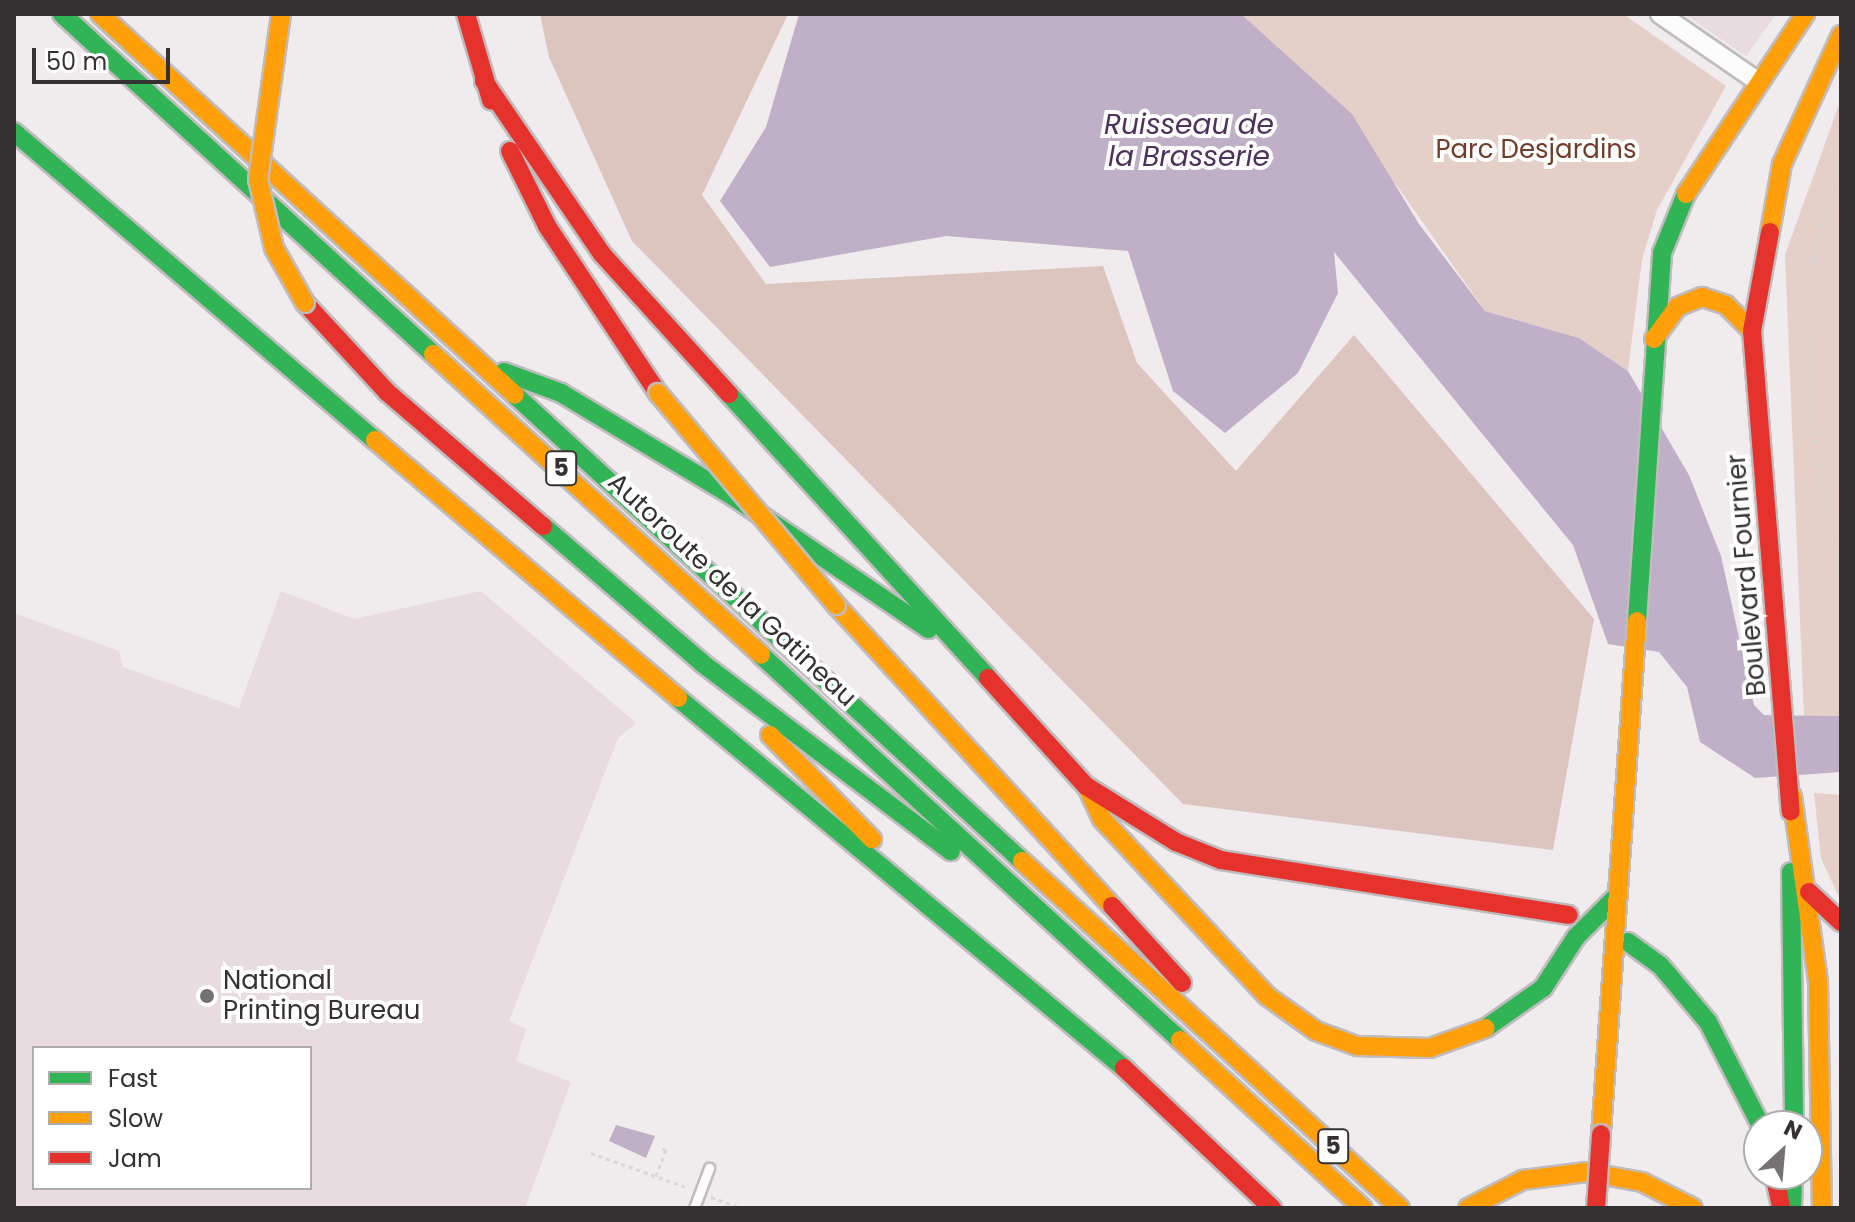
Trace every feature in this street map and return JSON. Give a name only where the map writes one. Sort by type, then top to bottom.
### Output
[{"type":"main road","name":"Autoroute de la Gatineau","points":[[62,14],[1363,1208]]},
{"type":"main road","name":"Autoroute de la Gatineau","points":[[100,14],[489,367],[1400,1208]]},
{"type":"main road","points":[[281,14],[258,179],[274,248],[305,303],[387,392],[702,663],[1056,926]]},
{"type":"main road","points":[[466,14],[484,81],[523,184],[658,393],[836,605],[1108,894],[1266,1084]]},
{"type":"main road","points":[[1596,1208],[1653,340],[1662,253],[1677,209],[1757,81],[1805,14]]},
{"type":"main road","name":"Boulevard Fournier","points":[[1794,1110],[1792,796],[1752,331],[1782,164],[1841,35]]},
{"type":"main road","points":[[484,81],[602,254],[898,574],[960,652],[1086,786],[1160,834],[1221,860],[1569,915]]},
{"type":"main road","points":[[14,132],[859,853],[953,923],[1189,1122],[1272,1208]]},
{"type":"main road","points":[[1653,340],[1677,307],[1702,297],[1726,305],[1752,331]]},
{"type":"main road","points":[[489,367],[561,393],[734,497],[960,652]]},
{"type":"main road","points":[[702,663],[953,923]]},
{"type":"main road","points":[[1086,786],[1102,819],[1267,996],[1316,1031],[1357,1046],[1430,1048],[1500,1023],[1543,988],[1576,937],[1616,897]]},
{"type":"main road","points":[[1792,796],[1809,892],[1822,1092],[1822,1208]]},
{"type":"main road","points":[[1809,892],[1841,922]]},
{"type":"main road","points":[[1628,942],[1703,1015],[1753,1110]]},
{"type":"main road","points":[[1822,1092],[1841,1071]]},
{"type":"main road","points":[[1472,1205],[1523,1180],[1586,1172],[1642,1182],[1693,1208]]},
{"type":"street","points":[[1660,14],[1757,81]]},
{"type":"lane","points":[[694,1208],[709,1168]]},
{"type":"path","points":[[1841,154],[1813,258],[1811,416],[1841,587]]},
{"type":"path","points":[[656,1176],[666,1150],[660,1148]]},
{"type":"path","points":[[591,1153],[741,1208]]},
{"type":"shaded area","points":[[540,14],[788,14],[702,195],[766,284],[1103,266],[1137,363],[1236,471],[1354,335],[1594,619],[1553,850],[1183,804],[632,241],[549,57]]},
{"type":"shaded area","points":[[1684,14],[1776,14],[1746,56]]},
{"type":"shaded area","points":[[281,591],[354,619],[481,591],[636,723],[618,738],[509,1021],[526,1029],[516,1061],[571,1082],[525,1208],[14,1208],[14,613],[119,651],[123,667],[239,708]]},
{"type":"green space","name":"Parc Desjardins","points":[[1241,14],[1623,14],[1726,86],[1657,210],[1642,260],[1628,371],[1579,338],[1485,311],[1398,187]]},
{"type":"green space","points":[[1841,99],[1841,716],[1804,717],[1785,255]]},
{"type":"green space","points":[[1814,793],[1841,795],[1841,902],[1821,858]]},
{"type":"water","name":"Ruisseau de la Brasserie","points":[[799,14],[1241,14],[1352,114],[1419,224],[1485,311],[1579,338],[1628,371],[1689,475],[1721,556],[1754,705],[1764,715],[1841,716],[1841,772],[1755,778],[1700,742],[1687,687],[1659,652],[1608,644],[1573,545],[1334,252],[1338,293],[1298,373],[1225,433],[1173,391],[1128,251],[946,236],[770,267],[720,201],[766,127]]},
{"type":"water","points":[[616,1125],[655,1136],[646,1158],[609,1141]]},
{"type":"traffic: fast","points":[[62,14],[433,354]]},
{"type":"traffic: fast","points":[[14,132],[375,440]]},
{"type":"traffic: fast","points":[[1637,621],[1662,253],[1686,194]]},
{"type":"traffic: fast","points":[[504,372],[561,393],[734,497],[928,629]]},
{"type":"traffic: fast","points":[[729,394],[988,678]]},
{"type":"traffic: fast","points":[[515,395],[1022,861]]},
{"type":"traffic: fast","points":[[543,526],[702,663],[951,851]]},
{"type":"traffic: fast","points":[[761,655],[1180,1040]]},
{"type":"traffic: fast","points":[[678,698],[1124,1068]]},
{"type":"traffic: fast","points":[[1791,872],[1794,1110]]},
{"type":"traffic: fast","points":[[1486,1028],[1543,988],[1576,937],[1616,897]]},
{"type":"traffic: fast","points":[[1628,942],[1660,965],[1708,1022],[1753,1110]]},
{"type":"traffic: fast","points":[[1792,1208],[1793,1190]]},
{"type":"traffic: slow","points":[[100,14],[515,395]]},
{"type":"traffic: slow","points":[[281,14],[258,179],[274,248],[305,303]]},
{"type":"traffic: slow","points":[[1686,194],[1805,14]]},
{"type":"traffic: slow","points":[[1770,232],[1782,164],[1841,35]]},
{"type":"traffic: slow","points":[[1654,339],[1677,307],[1702,297],[1726,305],[1752,331]]},
{"type":"traffic: slow","points":[[433,354],[761,655]]},
{"type":"traffic: slow","points":[[658,393],[836,605]]},
{"type":"traffic: slow","points":[[375,440],[678,698]]},
{"type":"traffic: slow","points":[[836,605],[1112,906]]},
{"type":"traffic: slow","points":[[1601,1134],[1637,621]]},
{"type":"traffic: slow","points":[[770,735],[872,839]]},
{"type":"traffic: slow","points":[[1088,789],[1102,819],[1267,996],[1316,1031],[1357,1046],[1430,1048],[1486,1028]]},
{"type":"traffic: slow","points":[[1792,796],[1818,982],[1822,1208]]},
{"type":"traffic: slow","points":[[1022,861],[1400,1208]]},
{"type":"traffic: slow","points":[[1180,1040],[1363,1208]]},
{"type":"traffic: slow","points":[[1468,1208],[1523,1180],[1586,1172],[1642,1182],[1693,1208]]},
{"type":"traffic: jam","points":[[466,14],[491,100]]},
{"type":"traffic: jam","points":[[484,81],[602,254],[729,394]]},
{"type":"traffic: jam","points":[[510,151],[547,226],[658,393]]},
{"type":"traffic: jam","points":[[1770,232],[1752,331],[1791,811]]},
{"type":"traffic: jam","points":[[305,303],[387,392],[543,526]]},
{"type":"traffic: jam","points":[[988,678],[1086,786],[1176,842],[1221,860],[1569,915]]},
{"type":"traffic: jam","points":[[1809,892],[1841,922]]},
{"type":"traffic: jam","points":[[1112,906],[1182,983]]},
{"type":"traffic: jam","points":[[1124,1068],[1272,1208]]},
{"type":"traffic: jam","points":[[1596,1208],[1601,1134]]},
{"type":"traffic: jam","points":[[1777,1190],[1781,1208]]},
{"type":"place","name":"National Printing Bureau","points":[[207,996]]}]
